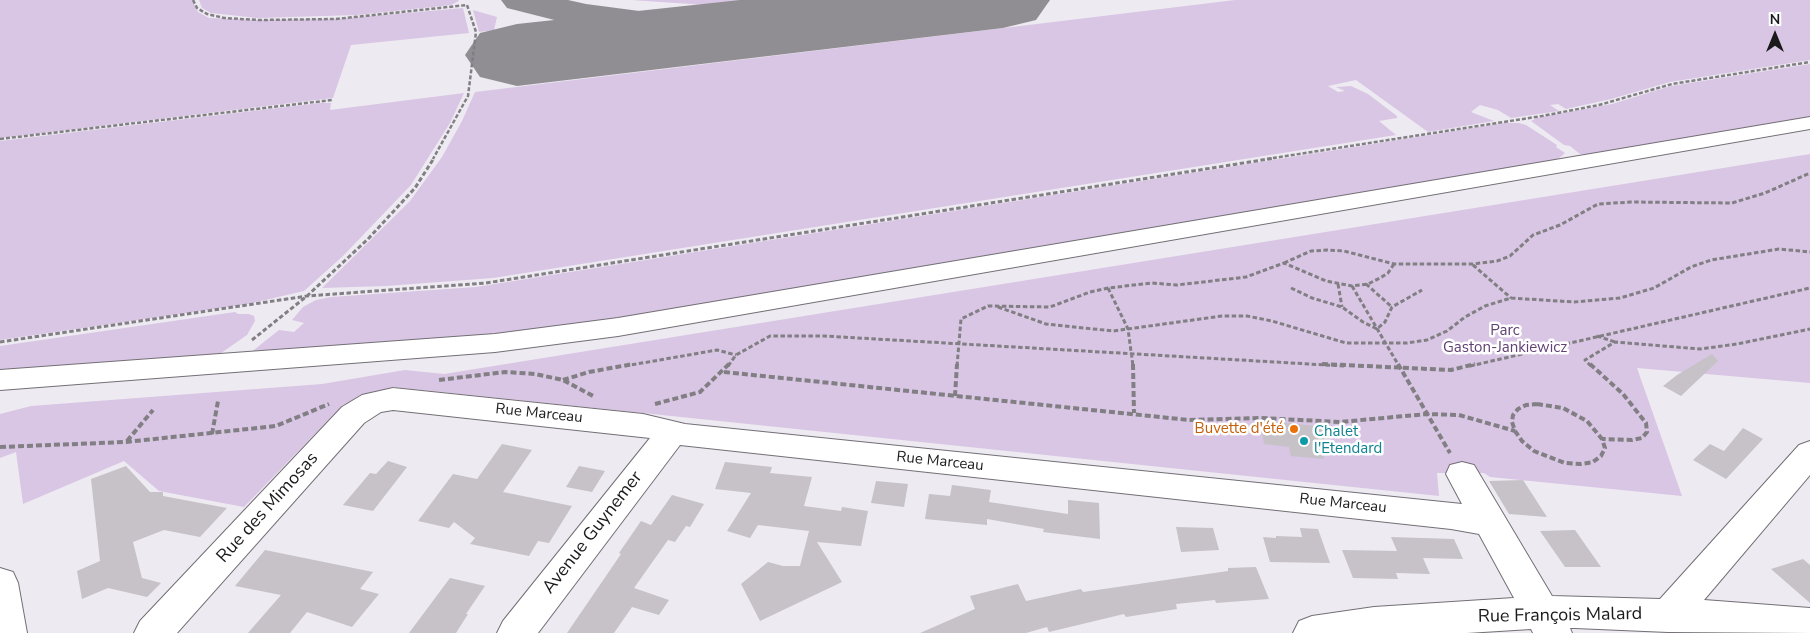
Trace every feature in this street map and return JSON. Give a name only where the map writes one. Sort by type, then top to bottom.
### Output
[{"type":"street","points":[[0,380],[495,343],[618,327],[1810,123]]},
{"type":"street","name":"Rue Marceau","points":[[393,399],[643,425],[672,433],[1451,516],[1488,522]]},
{"type":"street","name":"Rue des Mimosas","points":[[153,633],[352,415],[373,403],[393,399]]},
{"type":"street","name":"Avenue Guynemer","points":[[516,633],[672,433]]},
{"type":"street","points":[[1668,616],[1810,454]]},
{"type":"street","points":[[1462,474],[1547,623]]},
{"type":"street","points":[[0,583],[8,633]]},
{"type":"street","name":"Rue François Malard","points":[[1312,633],[1374,623],[1547,623],[1575,612],[1741,618],[1810,624]]},
{"type":"path","points":[[193,0],[197,8],[208,14],[224,18],[259,20],[336,19],[467,5],[476,32],[468,96],[457,119],[415,188],[368,239],[307,296],[223,364]]},
{"type":"path","points":[[0,342],[307,296],[486,283],[1542,116],[1599,105],[1672,84],[1810,62]]},
{"type":"path","points":[[0,139],[332,100]]},
{"type":"path","points":[[955,396],[961,319],[988,306],[1050,307],[1090,292],[1108,288],[1152,283],[1177,285],[1246,277],[1311,251],[1344,251],[1394,264],[1473,264],[1497,261],[1510,256],[1533,235],[1560,225],[1598,204],[1631,202],[1732,203],[1766,193],[1810,174]]},
{"type":"path","points":[[998,307],[1046,324],[1113,331],[1222,316],[1246,316],[1272,321],[1346,343],[1386,344],[1427,340],[1447,331],[1465,317],[1485,306],[1510,298],[1574,302],[1620,298],[1654,288],[1691,267],[1711,260],[1779,249],[1810,252]]},
{"type":"path","points":[[1284,263],[1308,275],[1352,286],[1366,284],[1388,273],[1394,264]]},
{"type":"path","points":[[1473,264],[1510,298]]},
{"type":"path","points":[[1338,284],[1342,307]]},
{"type":"path","points":[[1366,284],[1392,307]]},
{"type":"path","points":[[1352,286],[1462,474]]},
{"type":"path","points":[[1108,288],[1128,329],[1133,354],[1134,413]]},
{"type":"path","points":[[1291,288],[1312,298],[1342,307],[1363,322],[1377,329]]},
{"type":"path","points":[[770,336],[824,336],[1401,369],[1451,370],[1810,288]]},
{"type":"path","points":[[1377,329],[1385,322],[1392,307],[1422,290]]},
{"type":"path","points":[[1596,336],[1615,342],[1700,349],[1737,344],[1810,329]]},
{"type":"path","points":[[1602,438],[1632,440],[1642,438],[1647,432],[1646,423],[1623,394],[1585,360],[1615,342]]},
{"type":"path","points":[[563,380],[589,372],[717,350],[736,355]]},
{"type":"path","points":[[723,372],[1189,420],[1261,418],[1340,422],[1427,414],[1458,415],[1515,431]]},
{"type":"path","points":[[212,434],[218,401]]},
{"type":"path","points":[[1537,404],[1563,408],[1576,414],[1596,430],[1602,438],[1605,448],[1601,456],[1593,462],[1573,464],[1549,458],[1522,441],[1515,431],[1512,422],[1513,414],[1526,405],[1537,404]]},
{"type":"path","points":[[126,442],[153,410]]},
{"type":"green space","points":[[0,0],[192,0],[198,12],[209,18],[254,20],[339,19],[463,8],[469,33],[351,45],[333,98],[0,138]]},
{"type":"green space","points":[[199,0],[459,1],[451,5],[357,15],[257,18],[211,13],[202,8]]},
{"type":"green space","points":[[631,0],[764,0],[706,5]]},
{"type":"green space","points":[[1235,0],[1810,0],[1810,60],[1670,82],[1611,99],[1566,109],[1558,104],[1550,105],[1559,111],[1511,118],[1498,110],[1480,105],[1471,112],[1494,121],[1428,132],[1356,80],[1328,86],[1338,92],[1345,91],[1336,87],[1351,86],[1368,94],[1397,116],[1397,118],[1379,121],[1396,135],[493,278],[386,286],[322,288],[410,201],[442,157],[462,121],[475,92]]},
{"type":"green space","points":[[473,10],[497,17],[494,30],[479,32]]},
{"type":"green space","points":[[1810,64],[1810,119],[1589,155],[1580,154],[1570,146],[1564,145],[1531,121],[1537,118],[1612,104],[1671,86]]},
{"type":"green space","points":[[464,93],[450,123],[411,185],[343,256],[304,291],[248,304],[0,340],[0,141],[320,103],[331,103],[330,110]]},
{"type":"green space","points":[[1505,123],[1526,125],[1557,145],[1556,147],[1565,153],[1558,159],[1559,161],[562,329],[245,357],[279,330],[294,332],[304,323],[292,320],[303,307],[316,300],[331,297],[476,287]]},
{"type":"green space","name":"Parc Gaston-Jankiewicz","points":[[1810,154],[1810,383],[1637,368],[1682,496],[1490,477],[1484,473],[1437,473],[1439,496],[393,387],[343,405],[244,507],[159,491],[124,461],[23,504],[16,452],[0,458],[0,414],[31,406],[322,384],[405,370],[444,374]]},
{"type":"green space","points":[[235,312],[254,316],[255,321],[247,335],[214,358],[0,375],[0,346]]},
{"type":"building","points":[[1712,354],[1718,361],[1681,396],[1663,386],[1677,375]]},
{"type":"building","points":[[1260,420],[1324,427],[1331,451],[1322,450],[1324,459],[1291,456],[1289,447],[1264,444]]},
{"type":"building","points":[[1743,428],[1763,439],[1726,479],[1693,460],[1710,444],[1724,451]]},
{"type":"building","points":[[502,444],[532,450],[503,492],[572,506],[549,543],[538,541],[529,556],[470,544],[475,538],[454,522],[449,528],[418,521],[453,474],[477,479]]},
{"type":"building","points":[[388,461],[407,467],[373,511],[343,505],[370,473],[376,474]]},
{"type":"building","points":[[725,462],[772,467],[770,473],[812,477],[804,506],[841,511],[842,507],[868,511],[861,546],[817,542],[842,582],[760,621],[741,584],[768,562],[783,566],[800,566],[809,531],[758,525],[750,538],[727,531],[751,493],[715,489]]},
{"type":"building","points":[[126,466],[150,492],[163,492],[163,496],[227,508],[200,537],[164,530],[133,542],[142,578],[161,583],[147,597],[108,588],[82,599],[77,571],[100,561],[91,479]]},
{"type":"building","points":[[579,466],[605,471],[592,492],[566,487]]},
{"type":"building","points":[[1523,480],[1547,517],[1509,514],[1489,481]]},
{"type":"building","points":[[876,481],[908,484],[904,507],[871,503]]},
{"type":"building","points":[[952,485],[991,490],[989,502],[1068,514],[1068,500],[1099,503],[1100,539],[1043,532],[1044,529],[987,519],[987,525],[925,519],[929,494],[950,496]]},
{"type":"building","points":[[672,495],[704,504],[690,527],[686,526],[675,542],[668,540],[634,588],[669,600],[659,615],[632,607],[614,633],[567,633],[621,554],[619,553],[641,521],[651,525]]},
{"type":"building","points":[[1176,527],[1213,528],[1219,550],[1181,552]]},
{"type":"building","points":[[1300,528],[1318,529],[1330,563],[1270,562],[1263,537],[1302,537]]},
{"type":"building","points":[[1575,530],[1601,567],[1565,567],[1540,531]]},
{"type":"building","points":[[1391,537],[1454,539],[1463,559],[1423,558],[1430,574],[1396,573],[1398,579],[1353,578],[1342,550],[1397,551]]},
{"type":"building","points":[[265,550],[373,572],[360,589],[379,594],[352,627],[307,612],[290,633],[248,633],[281,595],[235,586]]},
{"type":"building","points":[[1803,559],[1810,565],[1810,603],[1771,569]]},
{"type":"building","points":[[1256,567],[1269,599],[1216,603],[1215,600],[1176,604],[1177,609],[1126,617],[1124,614],[1049,632],[1047,627],[1026,633],[920,633],[975,609],[970,596],[1018,584],[1026,601],[1081,589],[1083,592],[1228,571],[1228,568]]},
{"type":"building","points":[[450,578],[485,586],[456,633],[409,633]]},
{"type":"taxiway","points":[[520,0],[586,16],[647,24],[726,26],[805,23]]},
{"type":"runway","points":[[517,55],[1003,0]]},
{"type":"place","name":"Buvette d'été","points":[[1294,429]]},
{"type":"place","name":"Chalet l'Etendard","points":[[1304,441]]}]
